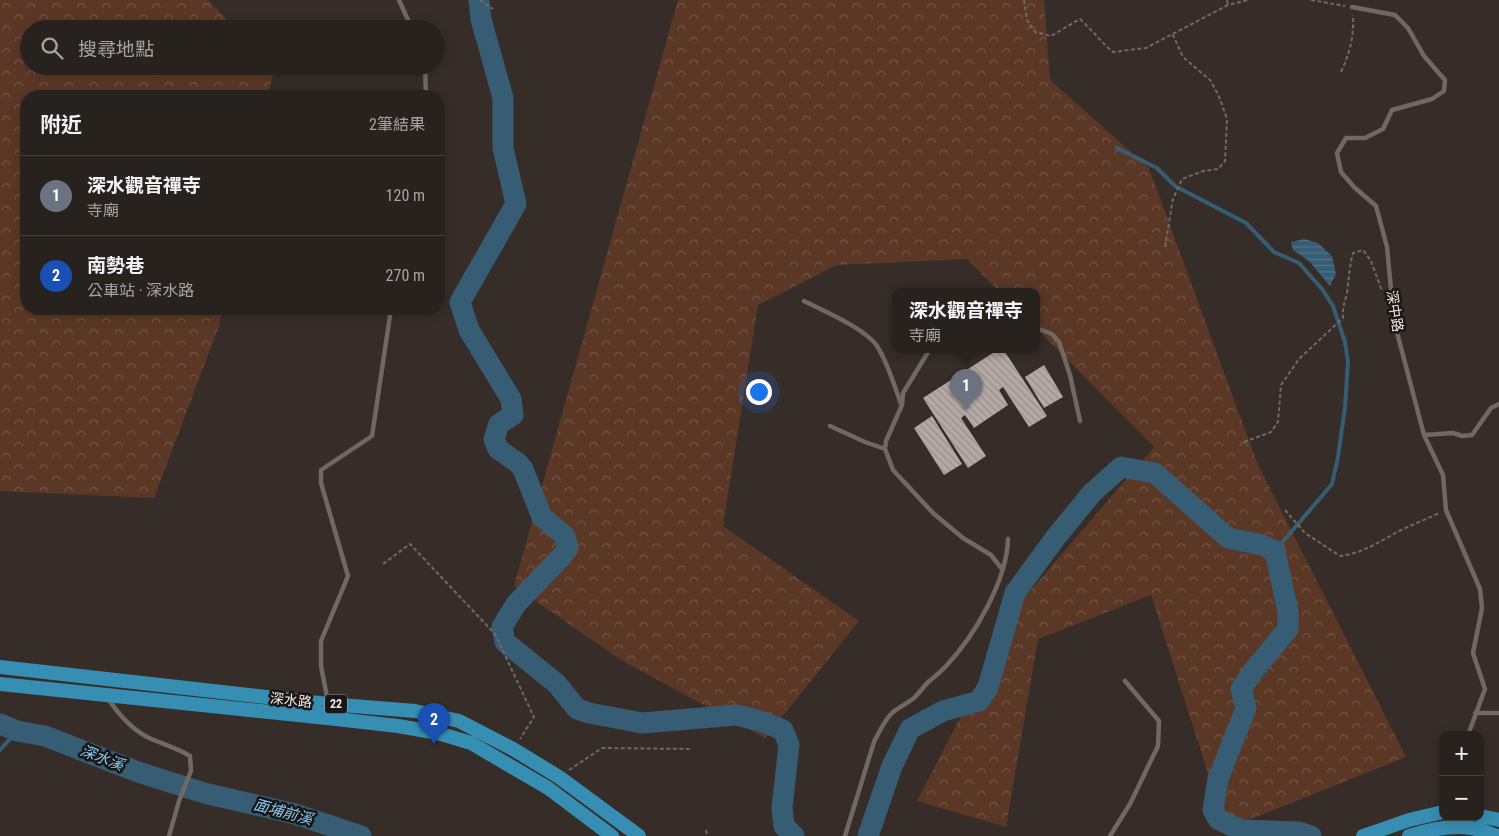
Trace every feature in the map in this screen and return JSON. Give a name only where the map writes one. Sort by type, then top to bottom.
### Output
[{"type":"main road","name":"深水路","points":[[0,668],[328,711],[438,733],[471,743],[548,788],[612,836]]},
{"type":"main road","name":"深水路","points":[[0,684],[106,695],[328,711],[415,711],[459,721],[513,749],[559,777],[639,836]]},
{"type":"main road","points":[[1362,836],[1409,820],[1439,813]]},
{"type":"main road","points":[[1484,817],[1499,820]]},
{"type":"main road","points":[[1409,836],[1452,822],[1497,836]]},
{"type":"lane","points":[[399,0],[408,20]]},
{"type":"lane","name":"深中路","points":[[1352,7],[1395,15],[1408,28],[1424,56],[1445,80],[1444,91],[1432,99],[1392,110],[1383,128],[1365,138],[1346,138],[1337,153],[1341,172],[1354,187],[1376,206],[1387,247],[1394,321],[1424,435],[1443,475],[1446,510],[1480,588],[1482,608],[1473,653],[1485,689],[1469,731]]},
{"type":"lane","points":[[425,75],[426,90]]},
{"type":"lane","points":[[804,301],[863,332],[877,345],[902,405]]},
{"type":"lane","points":[[328,711],[321,666],[321,641],[348,576],[323,493],[321,470],[372,436],[391,315]]},
{"type":"lane","points":[[1040,330],[1052,334],[1059,342],[1070,375],[1080,420]]},
{"type":"lane","points":[[928,353],[904,393],[902,405],[886,442],[885,449],[893,470],[933,513],[963,538],[991,555],[1002,569]]},
{"type":"lane","points":[[1424,435],[1453,433],[1462,436],[1472,435],[1491,408],[1499,404]]},
{"type":"lane","points":[[830,426],[885,449]]},
{"type":"lane","points":[[845,836],[880,728],[892,713],[914,698],[926,684],[947,666],[970,635],[988,605],[1008,553],[1008,539]]},
{"type":"lane","points":[[1110,836],[1130,804],[1158,746],[1160,721],[1125,681]]},
{"type":"lane","points":[[106,695],[121,716],[145,736],[181,750],[190,756],[191,771],[179,801],[169,836]]},
{"type":"lane","points":[[1475,713],[1499,713]]},
{"type":"path","points":[[480,0],[493,9]]},
{"type":"path","points":[[1024,0],[1027,20],[1035,32],[1051,36],[1080,19],[1092,30],[1102,44],[1114,52],[1146,48],[1228,5],[1248,0]]},
{"type":"path","points":[[1227,0],[1228,5]]},
{"type":"path","points":[[1311,0],[1352,7],[1353,34],[1350,52],[1342,72]]},
{"type":"path","points":[[1165,246],[1173,199],[1182,179],[1203,171],[1218,169],[1225,161],[1227,119],[1211,81],[1183,57],[1172,33]]},
{"type":"path","points":[[1244,442],[1271,432],[1278,422],[1281,385],[1299,359],[1343,318],[1342,310],[1347,293],[1348,270],[1353,253],[1363,250],[1371,261],[1382,292]]},
{"type":"path","points":[[1285,510],[1305,533],[1340,556],[1358,553],[1446,510]]},
{"type":"path","points":[[383,564],[410,544],[494,634],[534,717],[513,749]]},
{"type":"path","points":[[559,777],[602,748],[692,749]]},
{"type":"path","points":[[706,830],[707,836]]},
{"type":"green space","points":[[0,0],[208,0],[227,20],[20,20],[20,75],[273,75],[269,90],[20,90],[20,315],[221,315],[219,326],[154,498],[0,491]]},
{"type":"green space","points":[[678,0],[1044,0],[1050,80],[1149,168],[1258,465],[1406,757],[1226,829],[1151,595],[1038,639],[1006,827],[917,801],[1019,604],[1154,447],[1040,332],[1040,288],[996,288],[967,259],[837,265],[758,305],[723,526],[859,621],[765,738],[621,660],[514,586]]},
{"type":"water","points":[[1304,239],[1318,243],[1332,256],[1336,274],[1330,286],[1309,261],[1293,250],[1291,242]]},
{"type":"building","points":[[993,353],[1006,353],[1047,416],[1029,427],[1003,387],[999,390],[1008,405],[974,428],[965,415],[961,418],[986,456],[968,468],[923,398]]},
{"type":"building","points":[[1044,365],[1063,397],[1044,408],[1025,377]]},
{"type":"building","points":[[932,416],[962,464],[944,475],[914,428]]},
{"type":"waterway","points":[[479,0],[481,19],[503,98],[503,148],[516,204],[460,302],[469,330],[511,399],[513,415],[499,424],[494,439],[498,449],[518,463],[523,469],[542,517],[565,536],[568,548],[516,604],[502,627],[505,642],[557,684],[577,709],[589,713],[642,723],[737,715],[783,730],[789,745],[782,808],[784,826],[794,836]]},
{"type":"waterway","points":[[1117,148],[1157,168],[1175,186],[1246,223],[1274,252],[1299,263],[1322,289],[1333,306],[1345,342],[1348,362],[1345,407],[1332,484],[1275,551]]},
{"type":"waterway","points":[[868,836],[892,766],[910,729],[943,711],[979,701],[988,687],[1015,593],[1056,537],[1092,493],[1121,467],[1155,473],[1228,538],[1262,545],[1275,551],[1288,612],[1288,629],[1241,689],[1246,708],[1218,779],[1213,810],[1218,819],[1240,830],[1299,832],[1311,836]]},
{"type":"waterway","name":"深水溪","points":[[0,724],[17,731],[45,736],[138,772],[204,793],[295,814],[361,836]]},
{"type":"waterway","points":[[0,750],[17,731]]},
{"type":"place","name":"深水觀音禪寺","points":[[966,410]]},
{"type":"place","name":"南勢巷","points":[[434,744]]},
{"type":"water label","name":"面埔前溪","points":[[283,812]]}]
